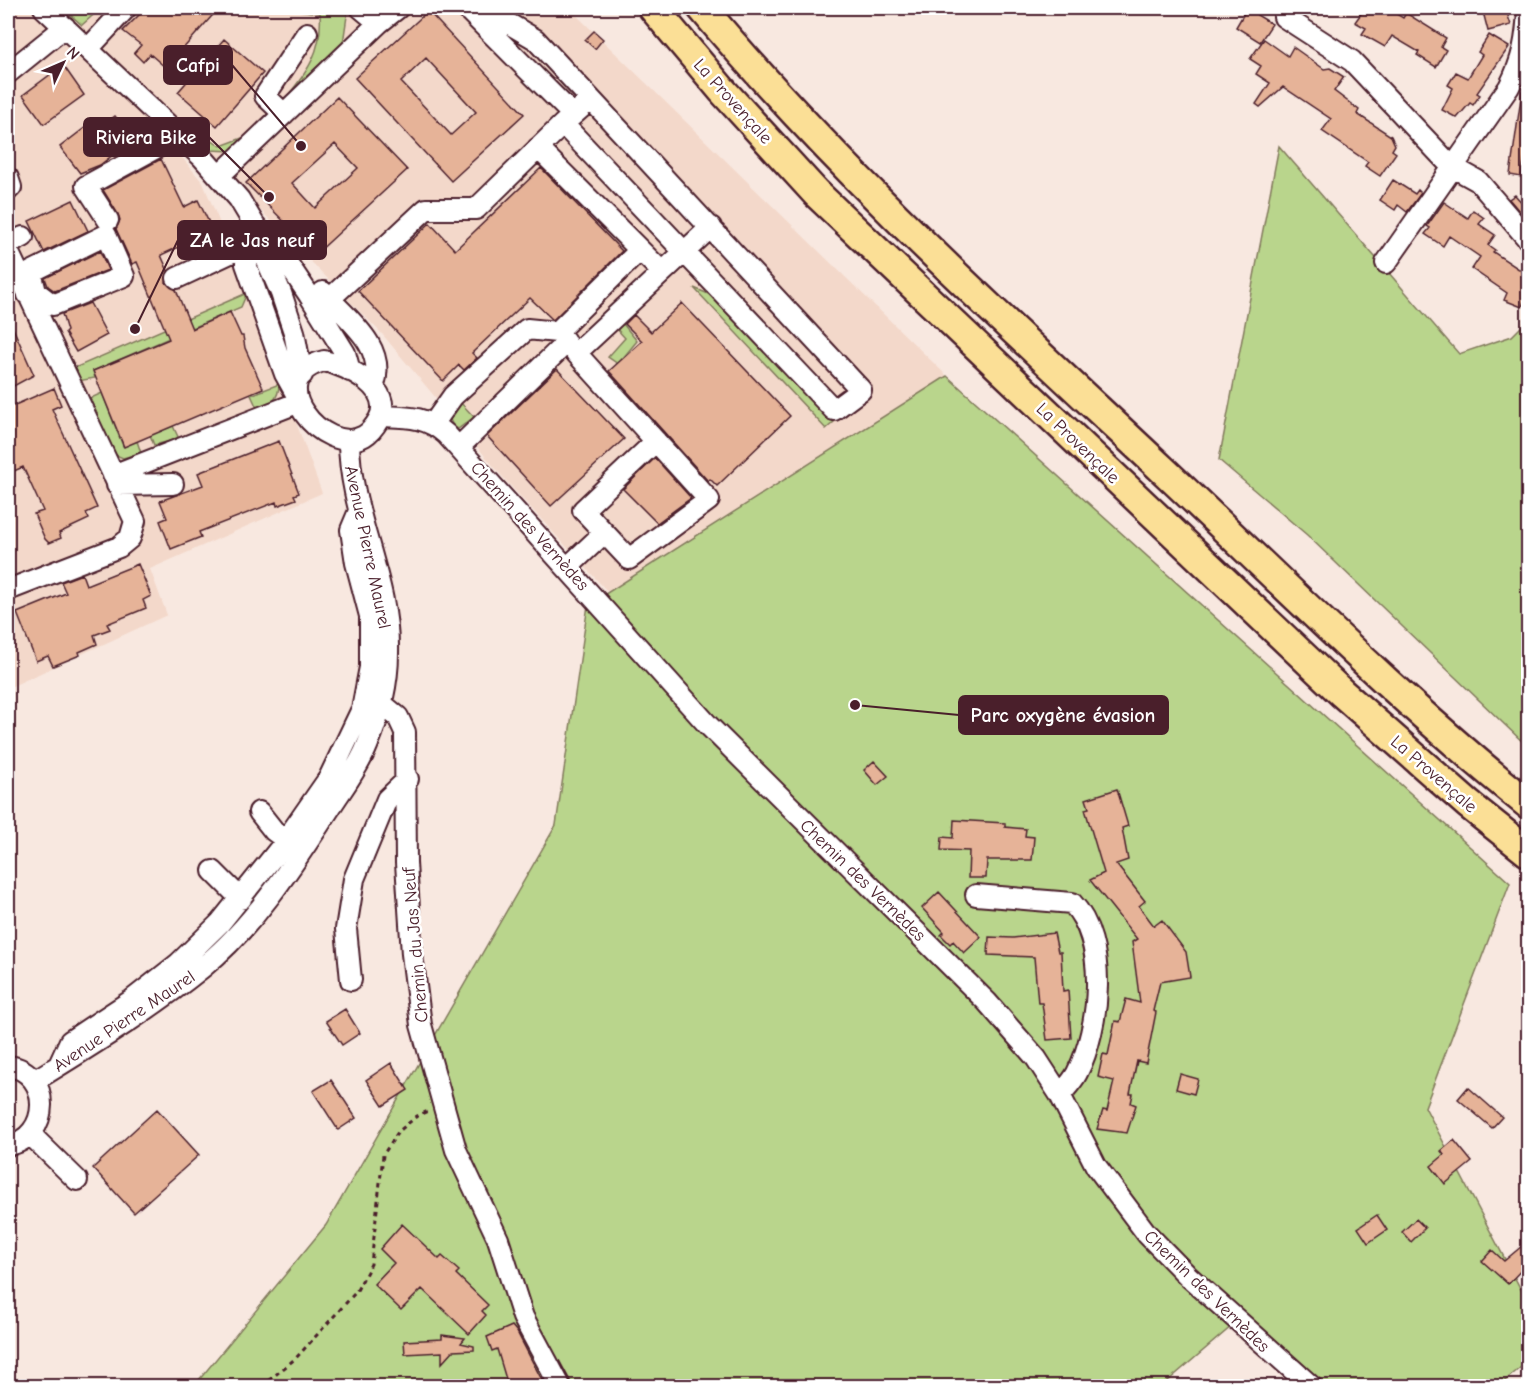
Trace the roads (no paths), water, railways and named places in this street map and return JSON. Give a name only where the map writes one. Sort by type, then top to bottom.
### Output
[{"type":"highway","name":"La Provençale","points":[[653,8],[722,90],[824,201],[1341,693],[1468,804],[1528,852]]},
{"type":"highway","name":"La Provençale","points":[[702,8],[758,75],[845,168],[946,267],[1367,662],[1528,804]]},
{"type":"street","points":[[44,8],[180,135],[238,199],[256,232],[285,303],[294,332],[298,390],[301,412],[316,425],[349,440],[368,433],[381,416],[383,404],[374,386],[336,363],[324,361],[310,366],[298,390],[115,480]]},
{"type":"street","points":[[88,49],[126,8]]},
{"type":"street","points":[[362,8],[379,23]]},
{"type":"street","points":[[219,176],[379,23],[398,8]]},
{"type":"street","points":[[466,8],[685,252],[834,410],[861,390],[535,39],[501,20],[490,8]]},
{"type":"street","points":[[1386,263],[1451,166],[1509,87],[1521,63],[1527,40],[1528,8]]},
{"type":"street","points":[[1284,17],[1352,61],[1451,166],[1478,181],[1526,237]]},
{"type":"street","points":[[8,73],[65,27]]},
{"type":"street","points":[[284,114],[265,96],[307,33]]},
{"type":"street","points":[[332,302],[336,293],[426,208],[476,209],[590,100]]},
{"type":"street","points":[[108,220],[86,186],[180,135]]},
{"type":"street","points":[[538,148],[662,272]]},
{"type":"street","points":[[8,178],[11,187],[8,190]]},
{"type":"street","points":[[566,342],[662,272],[711,227]]},
{"type":"street","points":[[256,232],[288,264],[345,353],[350,371]]},
{"type":"street","points":[[177,278],[256,232]]},
{"type":"street","points":[[106,235],[124,276],[52,305],[32,294],[31,272],[106,235]]},
{"type":"street","points":[[459,447],[566,342],[640,250]]},
{"type":"street","points":[[8,251],[32,294],[135,521],[130,538],[119,547],[8,590]]},
{"type":"street","points":[[288,264],[300,266],[375,352],[378,372],[374,386]]},
{"type":"street","points":[[381,416],[422,418],[434,423],[453,396],[526,330],[566,342],[656,441],[709,500],[629,559],[583,510],[656,441]]},
{"type":"street","name":"Chemin des Vernèdes","points":[[434,423],[459,447],[752,771],[987,1002],[1036,1058],[1060,1095],[1096,1166],[1147,1234],[1197,1284],[1311,1386]]},
{"type":"street","name":"Avenue Pierre Maurel","points":[[34,1081],[149,1008],[205,966],[251,918],[298,857],[367,747],[381,703],[388,654],[385,611],[350,470],[349,440]]},
{"type":"street","points":[[115,480],[173,484]]},
{"type":"street","points":[[59,1065],[70,1041],[132,1000],[178,964],[241,899],[286,840],[328,778],[362,709],[370,667],[370,616],[356,563],[351,530],[359,511]]},
{"type":"street","points":[[568,567],[604,533]]},
{"type":"street","name":"Chemin du Jas Neuf","points":[[381,703],[398,717],[405,732],[408,779],[406,863],[412,954],[421,1025],[456,1150],[498,1239],[523,1317],[560,1386]]},
{"type":"street","points":[[351,980],[346,929],[354,879],[387,798],[408,779]]},
{"type":"street","points":[[259,812],[274,831],[286,840]]},
{"type":"street","points":[[213,871],[241,899]]},
{"type":"street","points":[[976,895],[1072,903],[1084,916],[1097,962],[1097,998],[1084,1056],[1076,1075],[1060,1095]]},
{"type":"street","name":"Avenue Pierre Maurel","points":[[8,1066],[25,1072],[34,1081],[42,1106],[40,1118],[30,1134]]},
{"type":"street","points":[[8,1145],[30,1134],[77,1180]]},
{"type":"place","name":"Cafpi","points":[[301,146]]},
{"type":"place","name":"Riviera Bike","points":[[269,197]]},
{"type":"place","name":"ZA le Jas neuf","points":[[135,329]]},
{"type":"place","name":"Parc oxygène évasion","points":[[855,705]]}]
